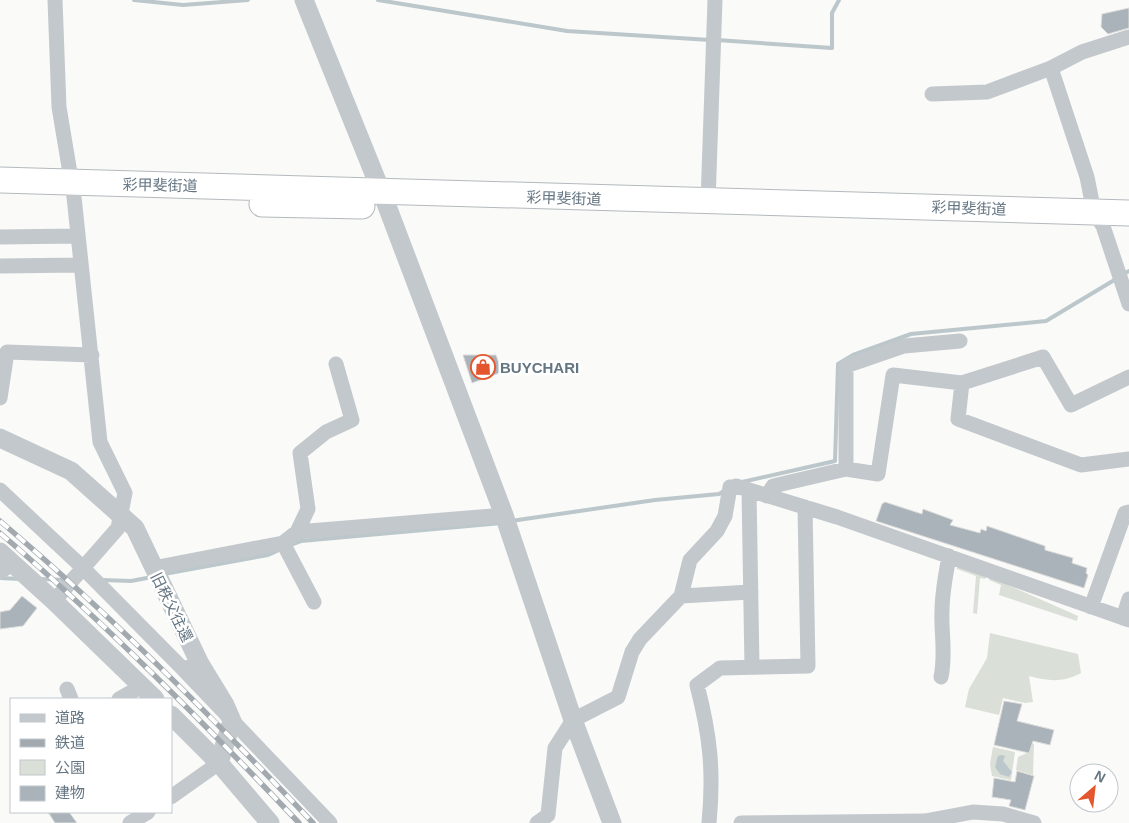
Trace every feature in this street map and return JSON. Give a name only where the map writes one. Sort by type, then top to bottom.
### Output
[{"type":"highway","name":"彩甲斐街道","points":[[0,180],[72,190],[314,206],[383,198],[708,202],[1098,219],[1129,226]]},
{"type":"highway","name":"彩甲斐街道","points":[[0,195],[72,190]]},
{"type":"highway","name":"彩甲斐街道","points":[[383,198],[1098,219],[1129,213]]},
{"type":"street","points":[[54,0],[59,107],[72,190],[92,355],[100,442],[125,493],[118,528],[54,601]]},
{"type":"street","points":[[708,202],[715,0]]},
{"type":"street","points":[[305,3],[383,198],[504,515],[573,720],[612,823]]},
{"type":"street","points":[[932,94],[987,92],[1051,68],[1082,52],[1129,37]]},
{"type":"street","points":[[1051,68],[1087,176],[1098,219],[1129,304]]},
{"type":"street","points":[[0,237],[77,236]]},
{"type":"street","points":[[0,266],[81,265]]},
{"type":"street","points":[[846,469],[846,366],[904,346],[960,341]]},
{"type":"street","points":[[0,398],[3,358],[7,352],[92,355]]},
{"type":"street","points":[[767,496],[773,486],[846,469],[878,474],[893,375],[962,383],[1043,357],[1071,405],[1129,377]]},
{"type":"street","points":[[153,568],[283,542],[297,532],[308,509],[300,453],[326,432],[352,420],[336,364]]},
{"type":"street","points":[[962,383],[958,419],[1081,465],[1129,459]]},
{"type":"street","name":"旧秩父往還","points":[[0,438],[70,471],[135,528],[153,568],[191,667],[225,705],[232,721]]},
{"type":"street","points":[[738,488],[805,507],[1126,619],[1129,599]]},
{"type":"street","points":[[738,488],[751,592],[752,667]]},
{"type":"street","points":[[537,823],[548,815],[555,748],[573,720],[618,697],[632,652],[640,638],[681,596],[690,560],[718,531],[738,488]]},
{"type":"street","points":[[0,490],[191,667]]},
{"type":"street","points":[[709,823],[713,782],[708,728],[697,684],[720,668],[808,666],[805,507]]},
{"type":"street","points":[[1091,607],[1126,512],[1129,512]]},
{"type":"street","points":[[297,532],[504,515]]},
{"type":"street","points":[[283,542],[314,602]]},
{"type":"street","points":[[941,677],[945,658],[942,612],[949,556]]},
{"type":"street","points":[[4,563],[54,601],[154,698]]},
{"type":"street","points":[[681,596],[751,592]]},
{"type":"street","points":[[121,698],[142,686]]},
{"type":"street","points":[[172,717],[219,763],[270,823]]},
{"type":"street","points":[[172,796],[219,763],[232,721],[330,823]]},
{"type":"street","points":[[741,823],[925,822],[973,812],[1003,814],[1034,823]]},
{"type":"street","points":[[130,823],[146,813]]},
{"type":"green space","points":[[957,566],[986,576],[985,579],[980,578],[977,614],[973,613],[976,576],[957,569]]},
{"type":"green space","points":[[990,577],[1078,616],[1077,621],[999,595],[1001,585],[989,580]]},
{"type":"green space","points":[[990,633],[1078,654],[1081,673],[1062,680],[1029,676],[1033,702],[1025,703],[1003,698],[999,715],[965,707],[969,689],[987,658]]},
{"type":"green space","points":[[1030,743],[1034,744],[1033,775],[1016,770],[1018,757],[1027,753]]},
{"type":"green space","points":[[993,747],[1015,752],[1011,780],[992,776],[990,764]]},
{"type":"shaded area","points":[[998,756],[1005,756],[1003,761],[1012,772],[1009,777],[1000,774],[995,767]]},
{"type":"building","points":[[1129,8],[1129,28],[1108,34],[1101,27],[1102,14]]},
{"type":"building","points":[[463,355],[496,355],[502,372],[472,383]]},
{"type":"building","points":[[885,502],[922,514],[923,509],[953,520],[950,525],[980,533],[981,529],[986,531],[987,526],[1045,546],[1045,550],[1073,558],[1072,563],[1087,568],[1086,573],[1088,575],[1084,588],[876,521],[882,504]]},
{"type":"building","points":[[22,596],[37,608],[23,626],[0,629],[0,612],[10,610]]},
{"type":"building","points":[[1004,701],[1022,704],[1017,721],[1054,730],[1050,745],[1033,741],[1029,753],[994,745]]},
{"type":"building","points":[[1017,771],[1034,776],[1025,810],[1009,806],[1011,800],[992,797],[994,778],[1015,782]]},
{"type":"building","points":[[49,813],[70,813],[77,823],[55,823]]},
{"type":"waterway","points":[[134,0],[183,5],[248,0]]},
{"type":"waterway","points":[[378,0],[567,31],[710,40]]},
{"type":"waterway","points":[[717,40],[832,48],[832,13],[839,0]]},
{"type":"waterway","points":[[1122,275],[1129,271]]},
{"type":"waterway","points":[[742,482],[835,461],[838,364],[853,355],[911,334],[1046,321],[1116,279]]},
{"type":"waterway","points":[[511,521],[655,500],[719,494],[724,491]]},
{"type":"waterway","points":[[290,545],[301,541],[502,523]]},
{"type":"waterway","points":[[164,574],[268,555],[277,551]]},
{"type":"waterway","points":[[102,580],[131,581],[152,577]]},
{"type":"waterway","points":[[0,578],[20,579]]},
{"type":"waterway","points":[[40,579],[68,580]]},
{"type":"railway","points":[[0,521],[82,593],[161,668],[313,823]]},
{"type":"railway","points":[[0,533],[116,638],[227,748],[299,823]]},
{"type":"place","name":"BUYCHARI","points":[[483,367]]}]
